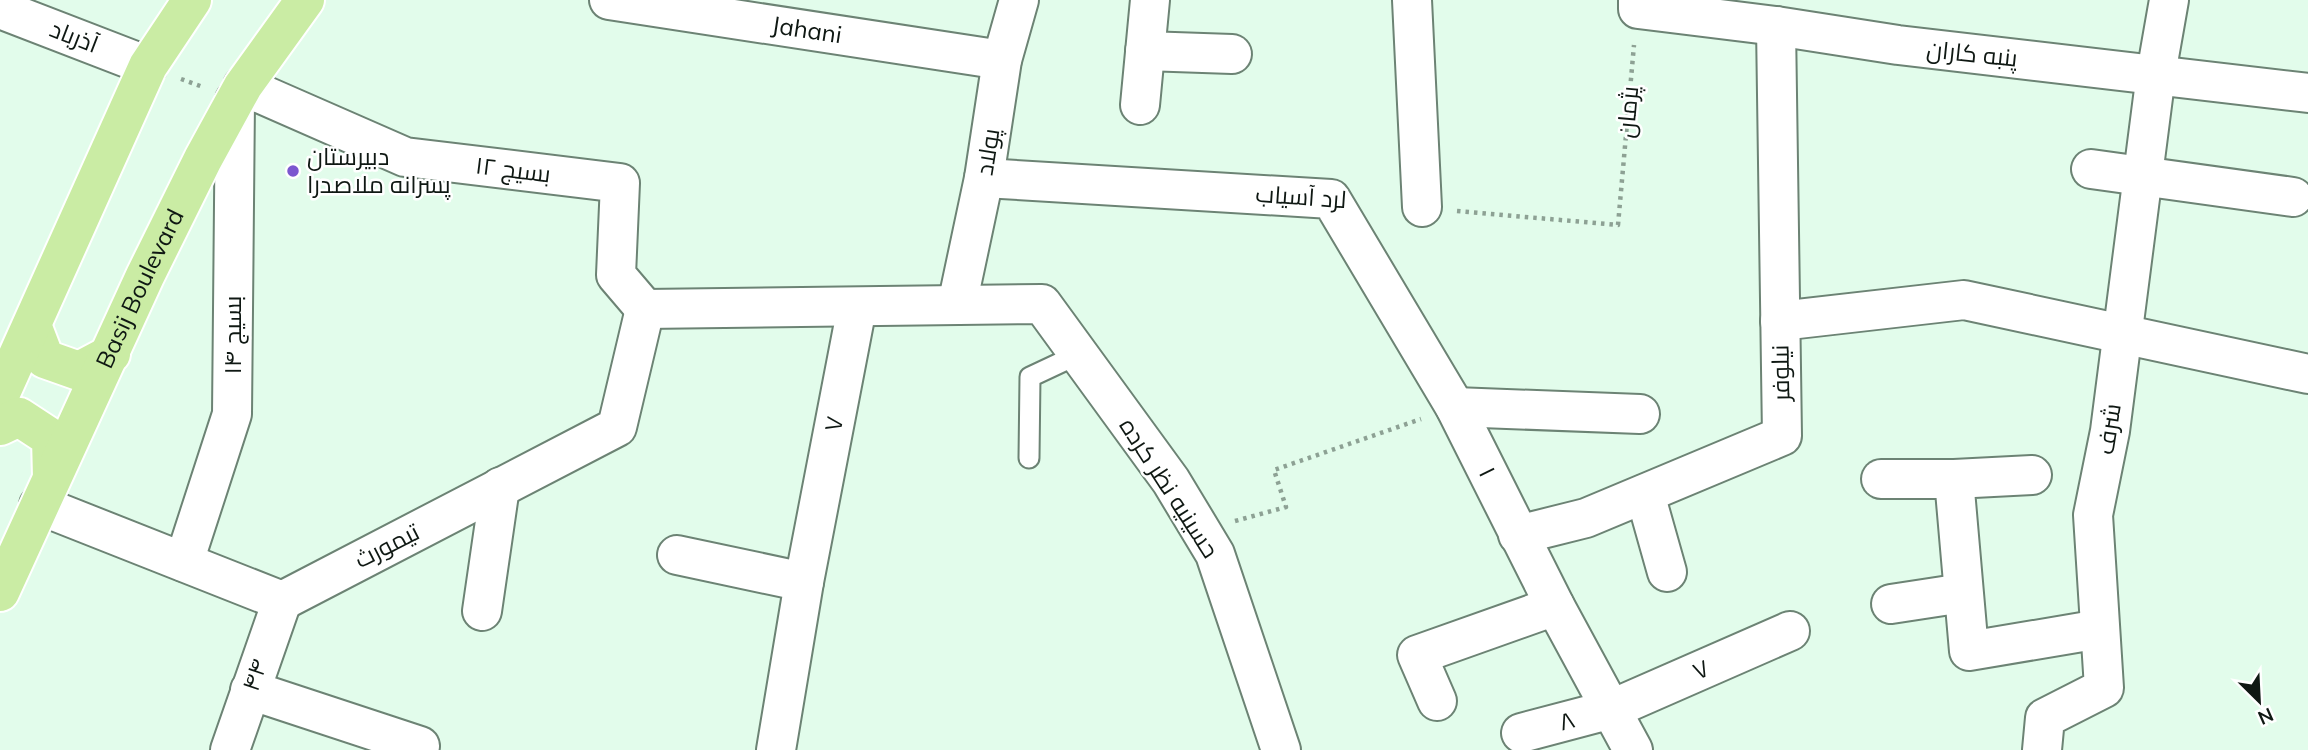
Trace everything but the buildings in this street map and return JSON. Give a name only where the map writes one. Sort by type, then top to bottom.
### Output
[{"type":"main road","points":[[0,396],[148,66],[192,0]]},
{"type":"main road","name":"Basij Boulevard","points":[[0,593],[145,276],[203,159],[239,93],[304,0]]},
{"type":"main road","points":[[32,326],[45,359],[79,370],[111,354]]},
{"type":"main road","points":[[0,426],[19,418],[51,438],[46,491]]},
{"type":"street","name":"Jahani","points":[[609,0],[1002,60]]},
{"type":"street","name":"پولاد","points":[[957,305],[984,178],[1002,60],[1018,0]]},
{"type":"street","points":[[1140,104],[1150,0]]},
{"type":"street","points":[[1412,0],[1422,207]]},
{"type":"street","name":"شرف","points":[[2042,750],[2045,718],[2104,688],[2093,515],[2110,431],[2156,74],[2169,0]]},
{"type":"street","name":"پنبه کاران","points":[[1638,5],[1898,45],[2308,93]]},
{"type":"street","name":"آذرباد","points":[[0,9],[148,66]]},
{"type":"street","name":"نیلوفر","points":[[1518,535],[1586,518],[1782,436],[1776,26]]},
{"type":"street","points":[[1145,51],[1232,54]]},
{"type":"street","name":"بسیج ۱۲","points":[[239,93],[405,157],[620,183],[616,275],[645,309]]},
{"type":"street","name":"بسیج ۱۴","points":[[184,562],[232,414],[239,93]]},
{"type":"street","points":[[2091,169],[2293,197]]},
{"type":"street","name":"لرد آسیاب","points":[[984,178],[1331,199]]},
{"type":"street","name":"۱","points":[[1331,199],[1455,407],[1518,535],[1633,750]]},
{"type":"street","points":[[1780,321],[1964,300],[2308,374]]},
{"type":"street","name":"حسینیه نظر کرده","points":[[957,305],[1042,304],[1079,354],[1171,481],[1215,554],[1282,750]]},
{"type":"street","points":[[645,309],[957,305]]},
{"type":"street","name":"۷","points":[[776,750],[804,582],[857,307]]},
{"type":"street","name":"تیمورث","points":[[282,601],[617,427],[645,309]]},
{"type":"street","points":[[1455,407],[1640,414]]},
{"type":"street","points":[[1881,479],[2032,475]]},
{"type":"street","points":[[1954,479],[1969,650],[2100,629]]},
{"type":"street","points":[[482,611],[500,488]]},
{"type":"street","points":[[46,491],[184,562],[282,601]]},
{"type":"street","points":[[1645,494],[1667,572]]},
{"type":"street","points":[[677,555],[804,582]]},
{"type":"street","points":[[1891,604],[1964,593]]},
{"type":"street","name":"۴۴","points":[[230,750],[282,601]]},
{"type":"street","points":[[1437,701],[1417,655],[1555,606]]},
{"type":"street","name":"۷","points":[[1612,709],[1790,631]]},
{"type":"street","points":[[250,690],[420,746],[419,750]]},
{"type":"street","name":"۸","points":[[1521,733],[1612,709]]},
{"type":"lane","points":[[1029,458],[1030,377],[1079,354]]},
{"type":"path","name":"پژمان","points":[[1422,207],[1618,225],[1638,5]]},
{"type":"path","points":[[148,66],[239,93]]},
{"type":"path","points":[[1201,531],[1286,507],[1274,470],[1455,407]]},
{"type":"place","name":"دبیرستان پسرانه ملاصدرا","points":[[293,171]]}]
